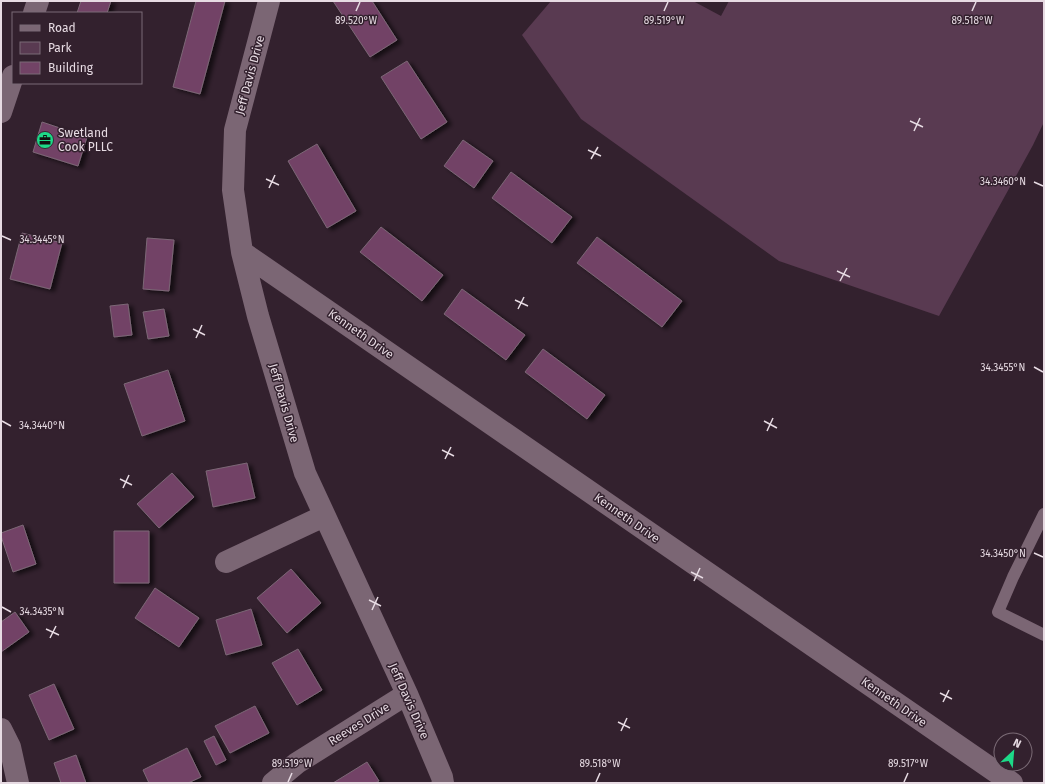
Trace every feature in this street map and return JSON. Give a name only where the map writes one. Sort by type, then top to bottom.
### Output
[{"type":"street","points":[[34,12],[38,1]]},
{"type":"street","name":"Jeff Davis Drive","points":[[269,1],[235,130],[233,190],[242,252],[258,316],[305,473],[407,694],[442,777],[442,783]]},
{"type":"street","points":[[1,112],[12,79]]},
{"type":"street","name":"Kenneth Drive","points":[[242,252],[1012,783]]},
{"type":"street","points":[[226,562],[324,516]]},
{"type":"street","name":"Reeves Drive","points":[[273,783],[297,763],[407,694]]},
{"type":"street","points":[[1,729],[10,746],[18,783]]},
{"type":"lane","points":[[1044,514],[1013,577],[998,612],[1044,635]]},
{"type":"green space","points":[[551,1],[693,1],[721,16],[729,1],[1044,1],[1044,122],[1033,145],[939,316],[779,261],[581,119],[522,35]]},
{"type":"building","points":[[81,1],[111,1],[107,12],[77,12]]},
{"type":"building","points":[[196,1],[225,1],[200,94],[173,87]]},
{"type":"building","points":[[333,1],[372,1],[397,40],[370,57]]},
{"type":"building","points":[[407,61],[447,122],[421,139],[381,77]]},
{"type":"building","points":[[42,122],[87,137],[78,166],[33,152]]},
{"type":"building","points":[[463,140],[493,161],[474,188],[444,166]]},
{"type":"building","points":[[317,144],[356,211],[327,228],[288,161]]},
{"type":"building","points":[[511,172],[572,217],[552,243],[492,198]]},
{"type":"building","points":[[381,227],[443,275],[422,301],[360,252]]},
{"type":"building","points":[[22,233],[62,243],[50,289],[10,279]]},
{"type":"building","points":[[597,237],[682,301],[662,327],[577,263]]},
{"type":"building","points":[[147,238],[174,240],[169,291],[143,289]]},
{"type":"building","points":[[462,289],[525,335],[506,360],[444,314]]},
{"type":"building","points":[[128,304],[132,335],[114,337],[110,306]]},
{"type":"building","points":[[164,309],[169,336],[148,339],[143,312]]},
{"type":"building","points":[[543,349],[605,395],[587,419],[525,372]]},
{"type":"building","points":[[168,370],[185,421],[142,436],[124,384]]},
{"type":"building","points":[[247,463],[255,498],[213,507],[206,471]]},
{"type":"building","points":[[172,473],[194,497],[159,528],[137,504]]},
{"type":"building","points":[[23,525],[36,564],[13,572],[1,533]]},
{"type":"building","points":[[114,531],[149,531],[149,583],[114,583]]},
{"type":"building","points":[[291,569],[321,603],[287,633],[257,598]]},
{"type":"building","points":[[155,588],[199,618],[179,647],[135,618]]},
{"type":"building","points":[[251,609],[262,645],[226,655],[216,620]]},
{"type":"building","points":[[15,612],[29,632],[1,652],[1,622]]},
{"type":"building","points":[[298,649],[322,690],[297,705],[272,663]]},
{"type":"building","points":[[54,684],[74,729],[49,740],[29,695]]},
{"type":"building","points":[[255,706],[269,733],[230,753],[215,726]]},
{"type":"building","points":[[214,736],[226,760],[216,765],[204,741]]},
{"type":"building","points":[[187,748],[201,777],[188,783],[149,783],[143,770]]},
{"type":"building","points":[[76,755],[86,783],[61,783],[54,763]]},
{"type":"building","points":[[367,762],[379,781],[375,783],[333,783]]},
{"type":"place","name":"Swetland Cook PLLC","points":[[45,140]]}]
